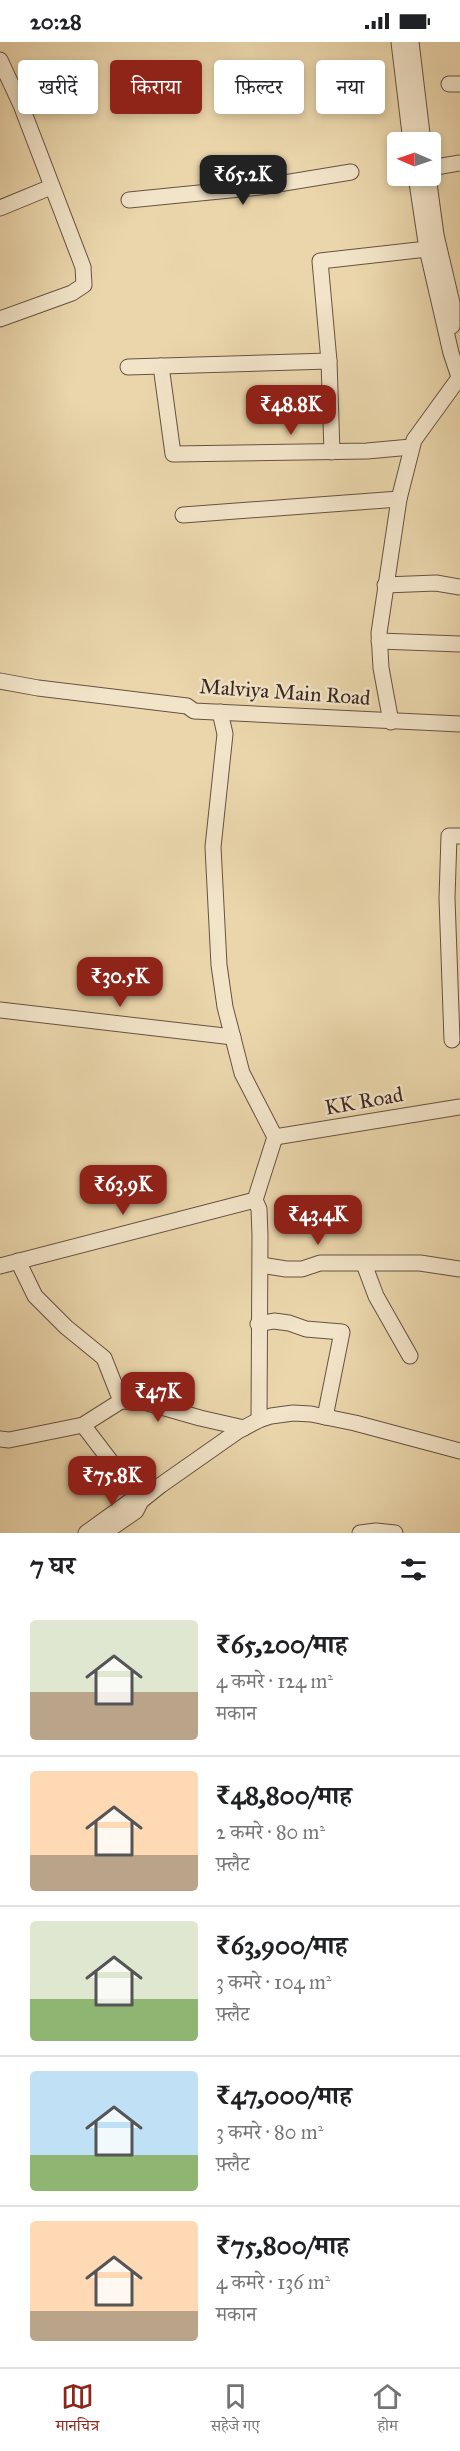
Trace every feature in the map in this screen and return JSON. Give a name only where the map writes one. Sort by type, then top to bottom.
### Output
[{"type":"street","points":[[399,42],[410,132]]},
{"type":"street","points":[[411,42],[422,132]]},
{"type":"street","points":[[0,60],[21,105],[83,267],[84,285],[72,293],[0,318]]},
{"type":"street","points":[[441,166],[460,163]]},
{"type":"street","points":[[129,200],[260,187],[351,172]]},
{"type":"street","points":[[418,186],[427,249],[451,303]]},
{"type":"street","points":[[391,722],[381,668],[379,641],[385,585],[399,499],[414,440],[459,379],[451,353],[451,303],[436,235],[429,186]]},
{"type":"street","points":[[0,208],[51,187]]},
{"type":"street","points":[[332,452],[329,361],[320,261],[427,249]]},
{"type":"street","points":[[128,367],[329,361]]},
{"type":"street","points":[[161,366],[173,454],[332,452],[411,447]]},
{"type":"street","points":[[183,515],[399,499]]},
{"type":"street","points":[[385,585],[436,583],[460,587]]},
{"type":"street","points":[[379,641],[460,644]]},
{"type":"street","points":[[0,681],[118,702]]},
{"type":"street","points":[[0,691],[118,702]]},
{"type":"street","name":"Malviya Main Road","points":[[118,702],[187,715],[194,711],[460,724]]},
{"type":"street","points":[[220,712],[225,734],[213,847],[219,965],[225,1007],[242,1072],[275,1137],[255,1200],[259,1209],[261,1265],[258,1324],[259,1420]]},
{"type":"street","points":[[452,1040],[447,898],[449,836],[460,836]]},
{"type":"street","points":[[0,1010],[233,1037]]},
{"type":"street","name":"KK Road","points":[[275,1137],[460,1107]]},
{"type":"street","points":[[0,1266],[255,1200]]},
{"type":"street","points":[[18,1261],[35,1296],[66,1327],[104,1358],[121,1401]]},
{"type":"street","points":[[261,1265],[302,1269],[320,1263],[420,1263],[460,1269]]},
{"type":"street","points":[[364,1264],[376,1296],[410,1356]]},
{"type":"street","points":[[258,1324],[274,1321],[306,1329],[342,1332],[325,1417]]},
{"type":"street","points":[[0,1439],[9,1440],[83,1425],[121,1401],[144,1402],[244,1428]]},
{"type":"street","points":[[96,1531],[136,1511],[141,1501],[244,1428],[259,1420],[293,1413],[325,1417],[460,1451]]},
{"type":"street","points":[[83,1425],[141,1501]]},
{"type":"street","points":[[371,1532],[396,1533]]}]
